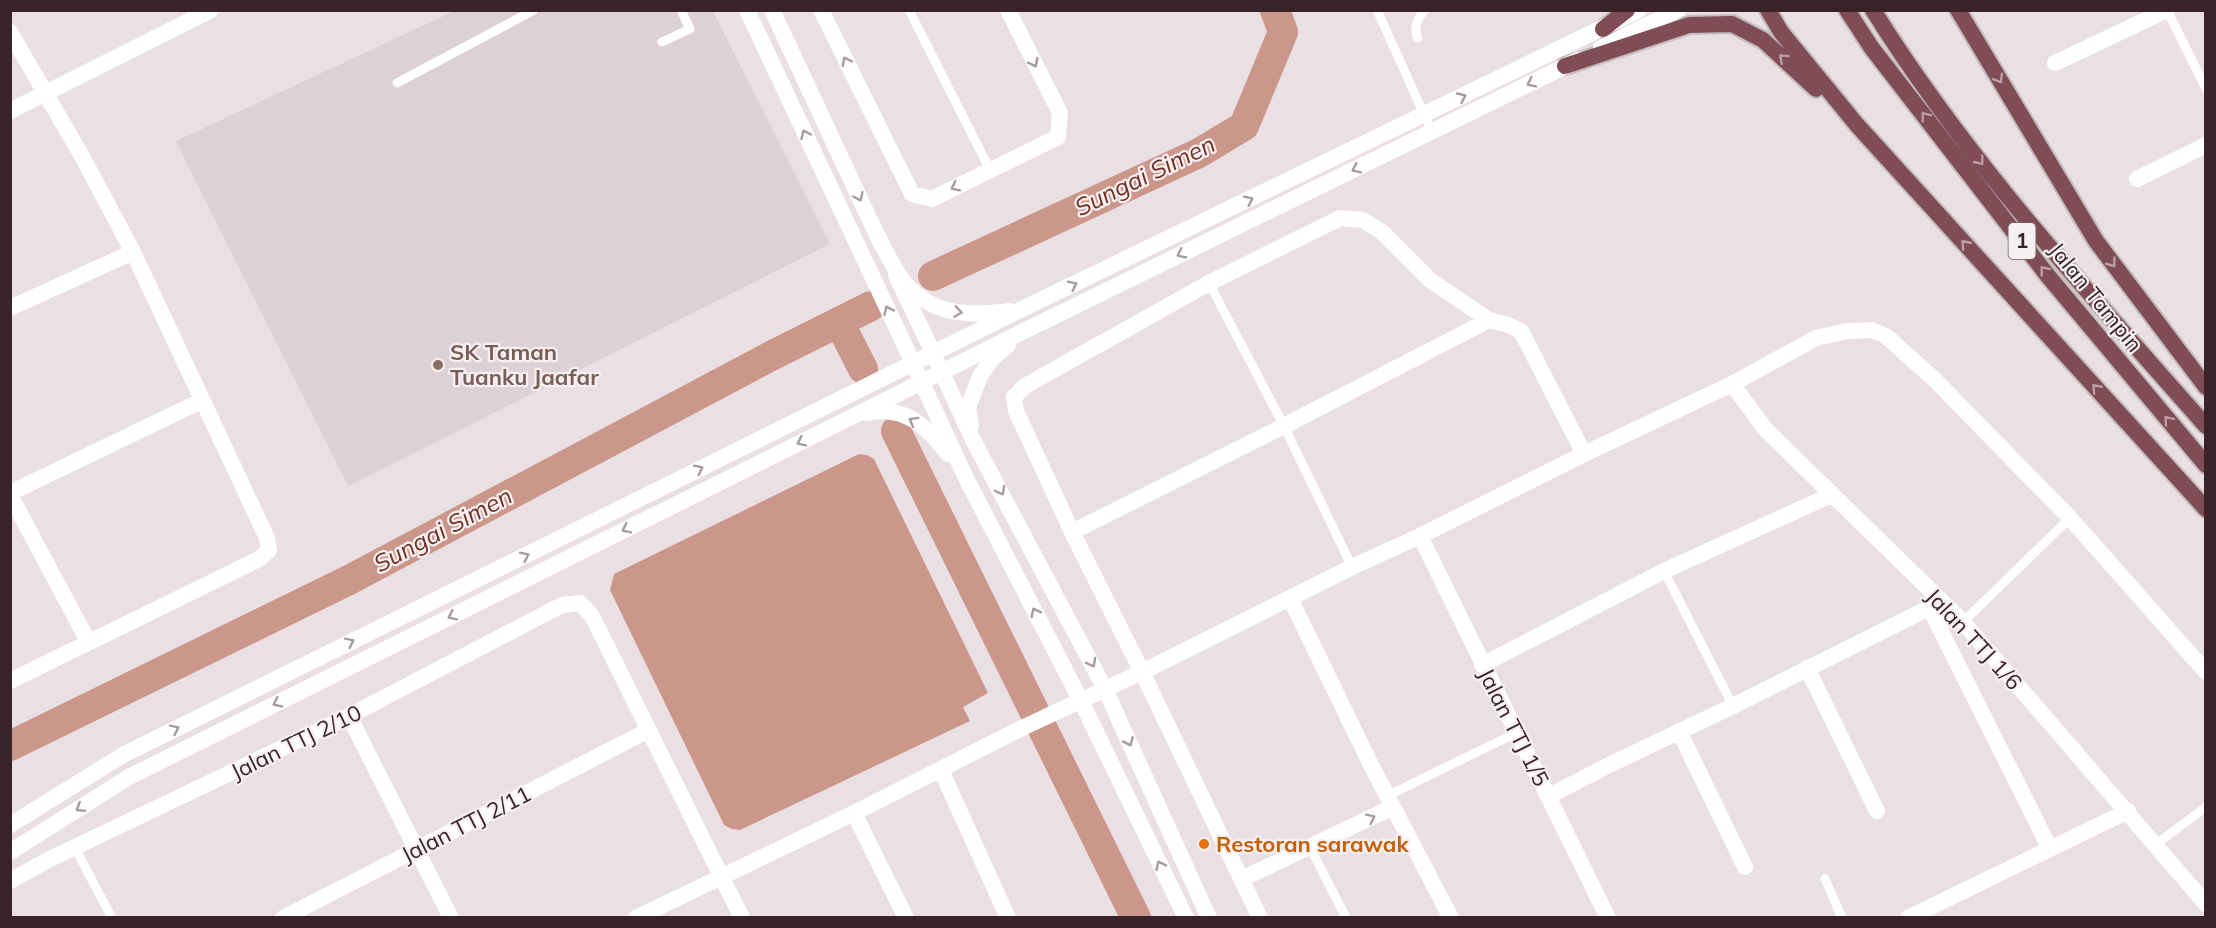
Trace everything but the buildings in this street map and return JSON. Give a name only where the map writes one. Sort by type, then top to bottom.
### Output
[{"type":"highway","points":[[1603,29],[1628,10]]},
{"type":"highway","points":[[1768,10],[1780,32],[1857,125],[2205,509]]},
{"type":"highway","name":"Jalan Tampin","points":[[1847,10],[1872,47],[2048,276],[2205,465]]},
{"type":"highway","name":"Jalan Tampin","points":[[1873,10],[1955,129],[2065,266],[2205,426]]},
{"type":"highway","points":[[1958,10],[2096,241],[2205,387]]},
{"type":"highway","points":[[1967,10],[1986,57]]},
{"type":"highway","points":[[1564,66],[1689,25],[1732,24],[1763,40],[1857,125]]},
{"type":"street","points":[[747,10],[966,478],[1081,701],[1186,918]]},
{"type":"street","points":[[772,10],[973,440],[1106,688],[1209,918]]},
{"type":"street","points":[[821,10],[912,194],[932,199],[1058,137],[1060,113],[1008,10]]},
{"type":"street","points":[[10,825],[123,755],[1020,310],[1639,10]]},
{"type":"street","points":[[10,852],[129,777],[921,382],[1678,10]]},
{"type":"street","points":[[2055,63],[2167,10]]},
{"type":"street","points":[[10,111],[204,12]]},
{"type":"street","points":[[10,32],[133,252],[267,538],[269,549],[259,559],[10,681]]},
{"type":"street","points":[[2137,179],[2205,145]]},
{"type":"street","points":[[1308,172],[1316,188]]},
{"type":"street","points":[[1260,918],[1072,532],[1016,411],[1014,397],[1025,386],[1209,283],[1340,218],[1363,220],[1382,232],[1430,280],[1489,320],[1521,331],[1584,454]]},
{"type":"street","points":[[876,232],[901,278],[925,303],[939,309],[964,314],[1020,310]]},
{"type":"street","points":[[10,308],[133,252]]},
{"type":"street","points":[[1072,532],[1489,320]]},
{"type":"street","points":[[636,918],[854,813],[1054,712],[1142,672],[1352,567],[1732,384],[1816,338],[1847,331],[1872,330],[1886,336],[1934,379],[2070,518],[2205,672]]},
{"type":"street","points":[[973,440],[968,407],[980,376],[992,359],[1022,332]]},
{"type":"street","name":"Jalan TTJ 1/6","points":[[1732,384],[1766,430],[1935,605],[1963,622],[2205,904]]},
{"type":"street","points":[[88,641],[10,494],[201,401]]},
{"type":"street","points":[[853,416],[885,410],[913,419],[933,434],[966,478]]},
{"type":"street","points":[[1482,665],[1664,571],[1831,495]]},
{"type":"street","name":"Jalan TTJ 1/5","points":[[1420,536],[1608,918]]},
{"type":"street","points":[[1290,598],[1450,918]]},
{"type":"street","name":"Jalan TTJ 2/10","points":[[10,881],[349,716],[562,605],[580,603],[592,616],[649,730]]},
{"type":"street","points":[[1549,796],[1935,605],[2050,849]]},
{"type":"street","points":[[1807,668],[1877,811]]},
{"type":"street","points":[[349,716],[451,918]]},
{"type":"street","points":[[649,730],[742,918]]},
{"type":"street","name":"Jalan TTJ 2/11","points":[[284,918],[649,730]]},
{"type":"street","points":[[1679,731],[1745,867]]},
{"type":"street","points":[[941,770],[1008,918]]},
{"type":"street","points":[[1242,879],[1310,847],[1390,802]]},
{"type":"street","points":[[1911,917],[2127,811]]},
{"type":"street","points":[[854,813],[906,918]]},
{"type":"lane","points":[[397,83],[534,10]]},
{"type":"lane","points":[[662,42],[690,29],[681,10]]},
{"type":"lane","points":[[909,10],[990,170]]},
{"type":"lane","points":[[1418,38],[1416,24],[1425,10]]},
{"type":"lane","points":[[2167,10],[2205,89]]},
{"type":"lane","points":[[1378,11],[1426,114],[1432,132]]},
{"type":"lane","points":[[1209,283],[1284,426],[1352,567]]},
{"type":"lane","points":[[1963,622],[2070,518]]},
{"type":"lane","points":[[1664,571],[1733,706]]},
{"type":"lane","points":[[1390,802],[1518,732]]},
{"type":"lane","points":[[2155,845],[2205,807]]},
{"type":"lane","points":[[1310,847],[1346,918]]},
{"type":"lane","points":[[75,848],[112,918]]},
{"type":"lane","points":[[1825,879],[1842,918]]},
{"type":"shaded area","name":"SK Taman Tuanku Jaafar","points":[[454,11],[713,11],[830,244],[348,486],[176,141]]},
{"type":"shaded area","points":[[859,454],[874,459],[988,693],[963,707],[970,721],[740,830],[732,829],[724,825],[610,590],[614,574]]},
{"type":"waterway","name":"Sungai Simen","points":[[933,276],[1199,153],[1244,126],[1283,32],[1275,10]]},
{"type":"waterway","name":"Sungai Simen","points":[[10,746],[349,580],[773,355],[871,306]]},
{"type":"waterway","points":[[839,322],[863,369]]},
{"type":"waterway","points":[[896,431],[1136,918]]},
{"type":"place","name":"SK Taman Tuanku Jaafar","points":[[438,365]]},
{"type":"place","name":"Restoran sarawak","points":[[1204,844]]}]
